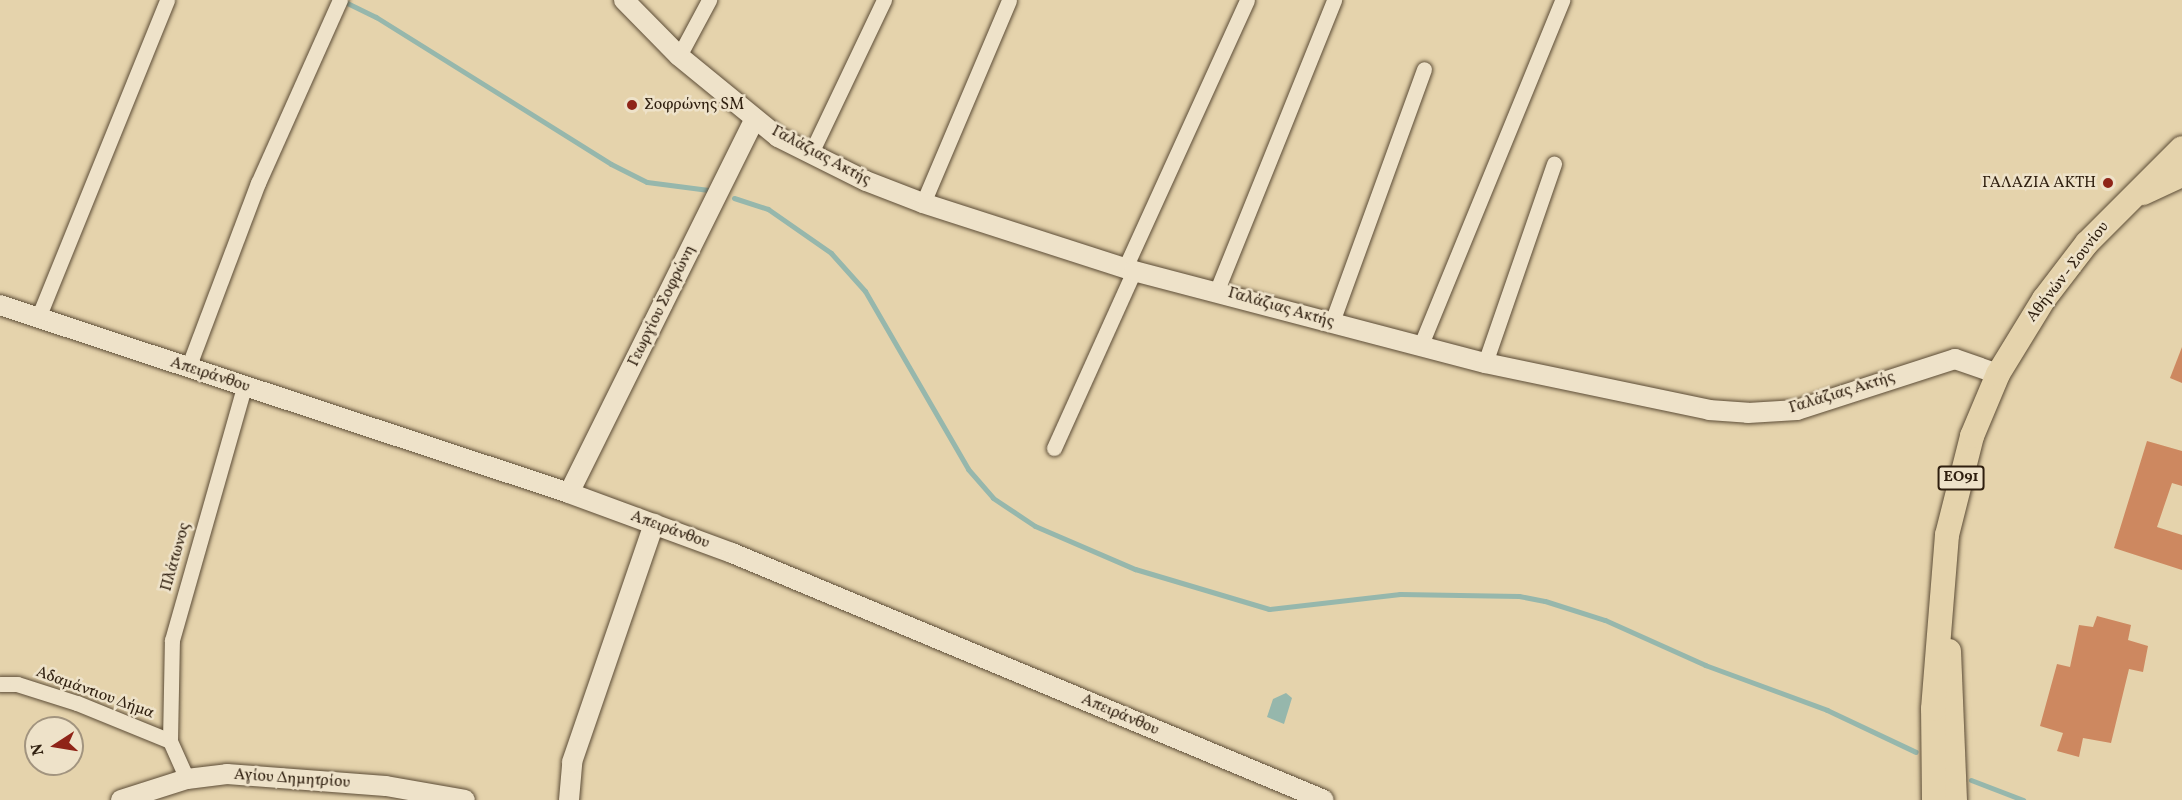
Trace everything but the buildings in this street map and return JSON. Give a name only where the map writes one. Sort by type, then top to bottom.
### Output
[{"type":"main road","name":"Αθήνών - Σουνίου","points":[[1934,800],[1933,708],[1947,535],[1965,460],[1998,374],[2044,299],[2127,201],[2182,148]]},
{"type":"main road","name":"Αθήνών - Σουνίου","points":[[2127,201],[2182,175]]},
{"type":"main road","name":"Αθήνών - Σουνίου","points":[[1943,586],[1954,708],[1955,800]]},
{"type":"street","points":[[38,318],[167,0]]},
{"type":"street","points":[[188,368],[258,183],[340,0]]},
{"type":"street","name":"Γαλάζιας Ακτής","points":[[624,0],[679,56],[755,119],[811,153],[866,181],[923,203],[1130,269],[1217,290],[1420,347],[1672,404],[1748,413],[1797,410],[1948,361],[1963,361],[1998,374]]},
{"type":"street","points":[[679,56],[709,0]]},
{"type":"street","points":[[811,153],[884,0]]},
{"type":"street","points":[[923,203],[1009,0]]},
{"type":"street","points":[[1054,448],[1247,0]]},
{"type":"street","points":[[1217,290],[1334,0]]},
{"type":"street","points":[[1420,347],[1562,0]]},
{"type":"street","points":[[1332,322],[1424,69]]},
{"type":"street","name":"Γεωργίου Σοφρώνη","points":[[569,493],[755,119]]},
{"type":"street","points":[[1485,363],[1554,164]]},
{"type":"street","name":"Απειράνθου","points":[[0,305],[569,493],[654,524],[813,585],[1323,800]]},
{"type":"street","name":"Πλάτωνος","points":[[170,741],[172,640],[244,387]]},
{"type":"street","points":[[569,800],[572,762],[654,524]]},
{"type":"street","name":"Αδαμάντιου Δήμα","points":[[0,684],[17,684],[77,702],[170,741]]},
{"type":"street","points":[[170,741],[187,779]]},
{"type":"street","name":"Αγίου Δημητρίου","points":[[121,800],[187,779],[273,775],[386,786],[460,800]]},
{"type":"water","points":[[1286,693],[1292,698],[1284,724],[1267,717],[1273,699]]},
{"type":"waterway","points":[[343,1],[376,17],[611,164],[647,182],[708,190]]},
{"type":"waterway","points":[[734,198],[768,209],[831,253],[865,291],[968,469],[993,498],[1035,526],[1135,569],[1269,609],[1400,594],[1519,596],[1545,601],[1605,620],[1705,665],[1827,710],[1916,752]]},
{"type":"waterway","points":[[1971,780],[2023,800]]},
{"type":"place","name":"Σοφρώνης SM","points":[[632,105]]},
{"type":"place","name":"ΓΑΛΑΖΙΑ ΑΚΤΗ","points":[[2108,183]]}]
